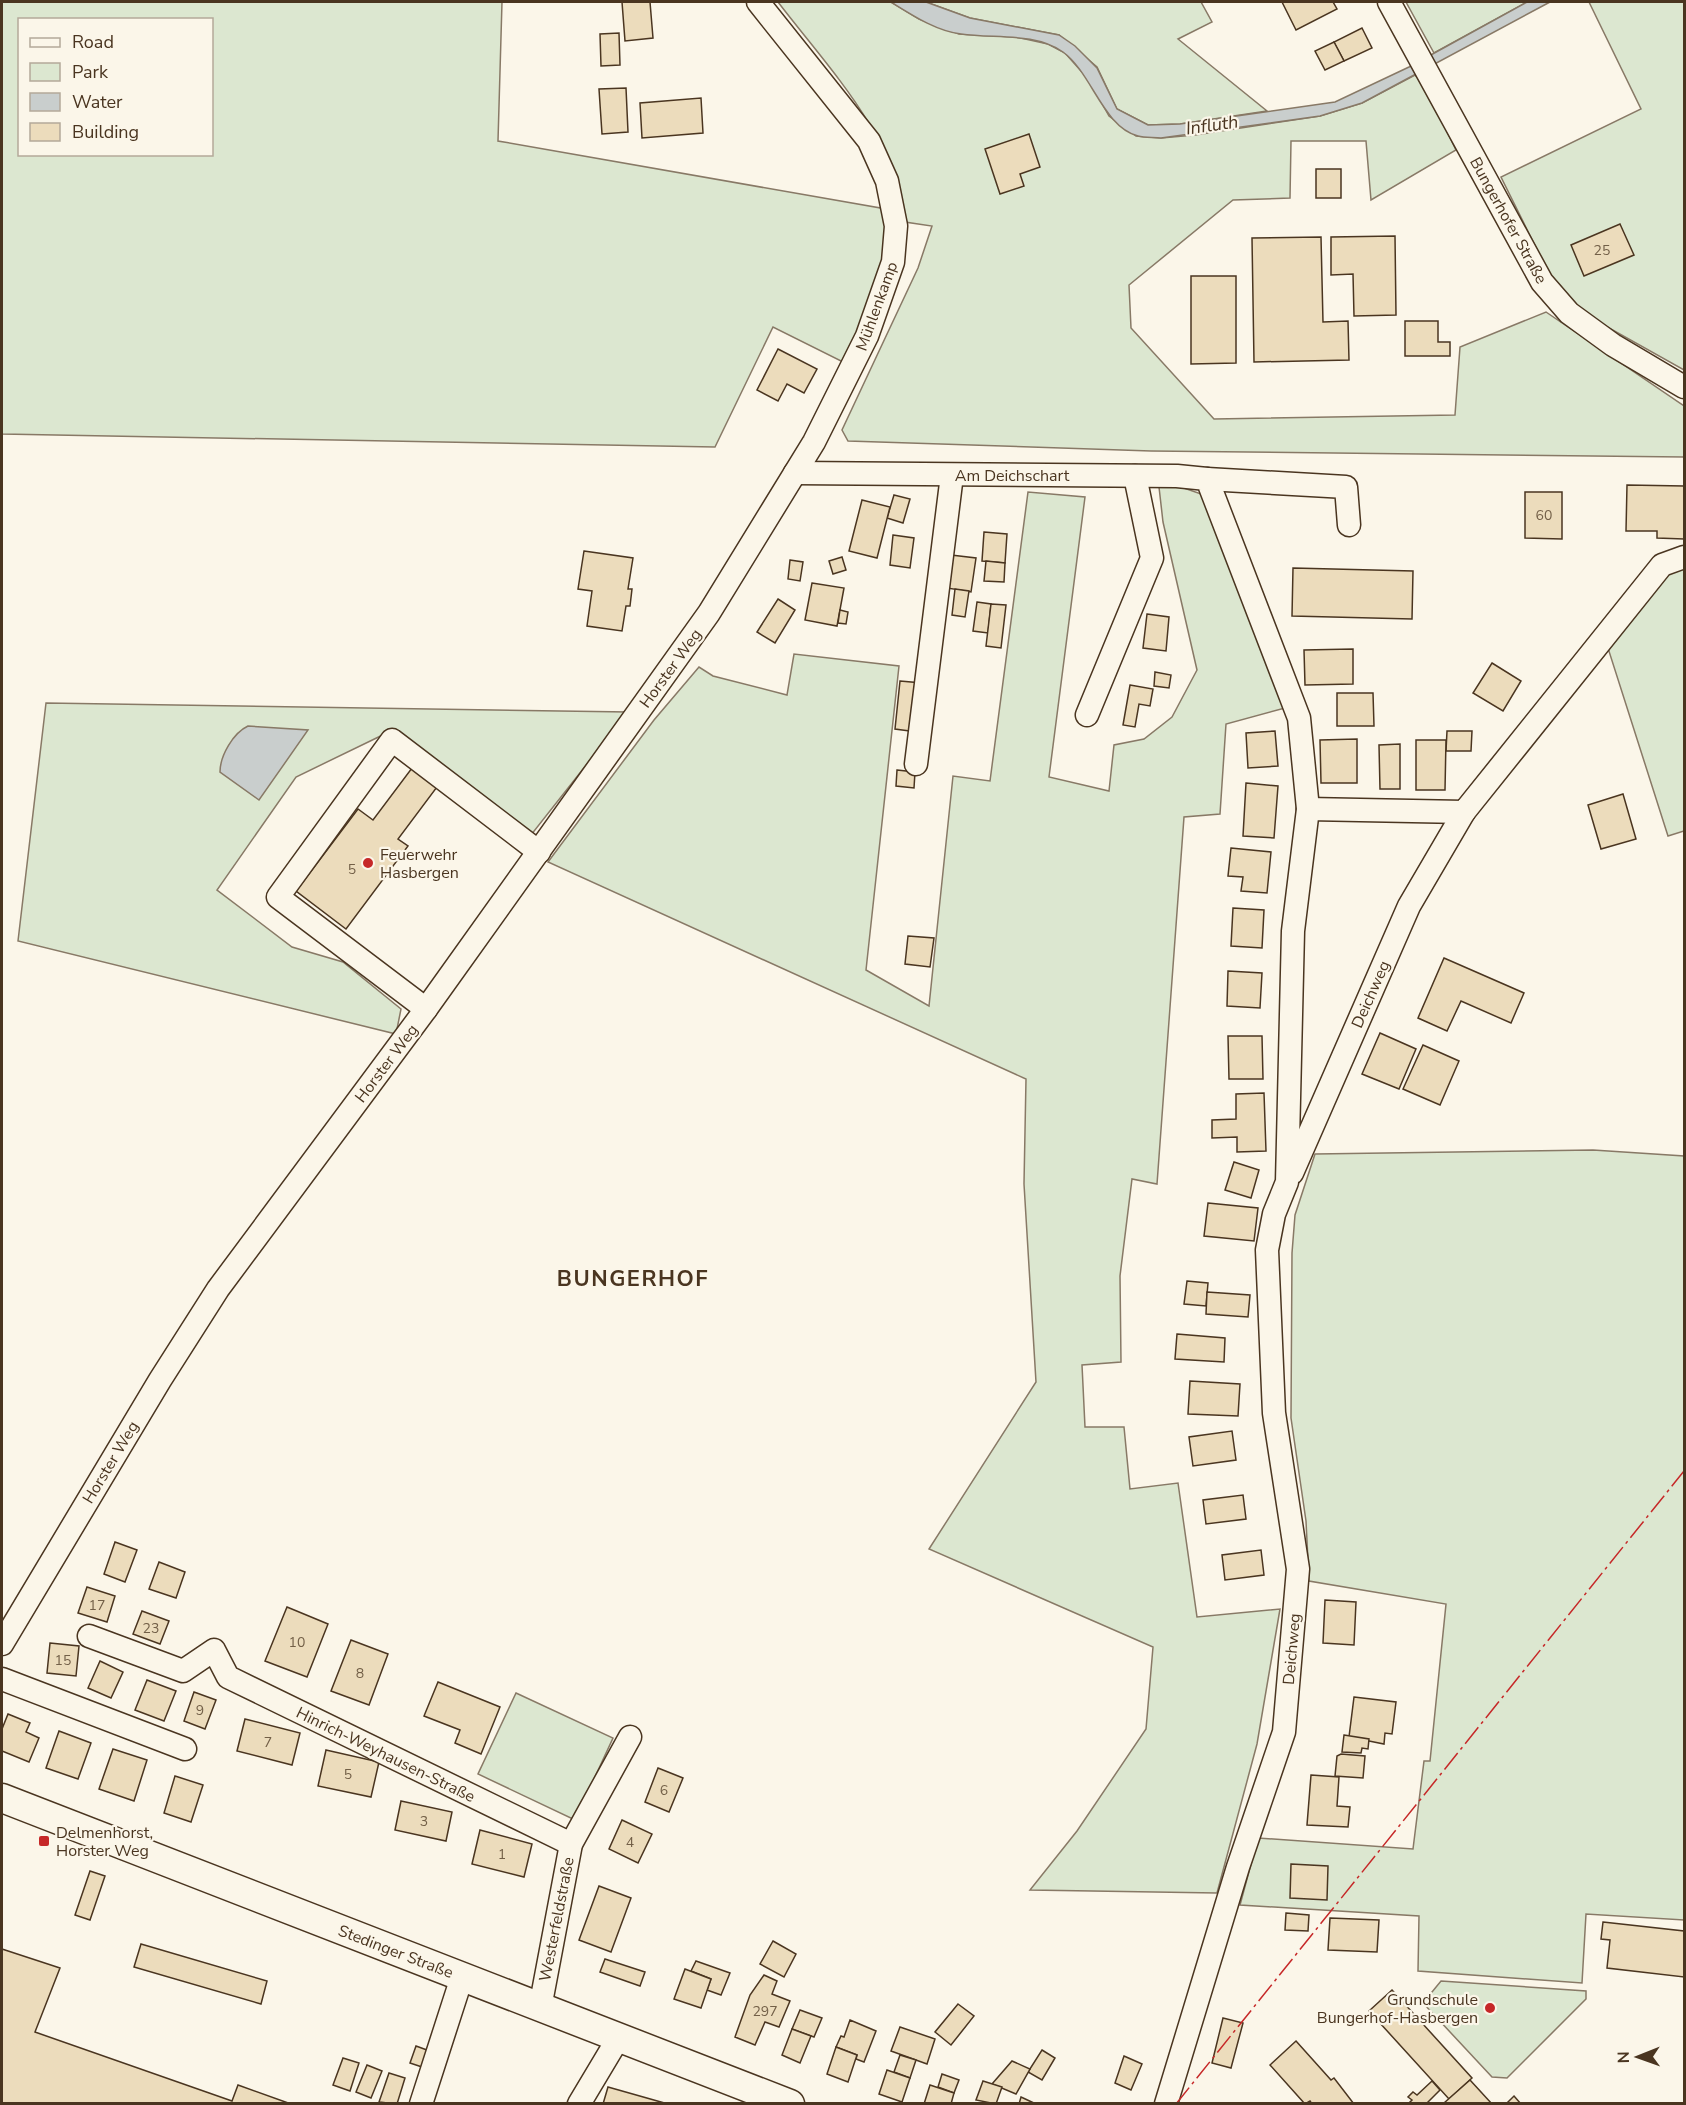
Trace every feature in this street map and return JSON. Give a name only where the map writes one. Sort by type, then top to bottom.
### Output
[{"type":"main road","name":"Stedinger Straße","points":[[2,1798],[790,2103]]},
{"type":"street","name":"Mühlenkamp","points":[[758,2],[869,141],[887,181],[896,226],[893,262],[867,336],[842,389],[789,482]]},
{"type":"street","name":"Bungerhofer Straße","points":[[1389,2],[1542,282],[1578,320],[1613,345],[1684,387]]},
{"type":"street","name":"Am Deichschart","points":[[789,482],[952,475],[1135,476],[1212,488],[1346,488],[1349,525]]},
{"type":"street","points":[[915,765],[952,475]]},
{"type":"street","points":[[1087,715],[1152,558],[1135,476]]},
{"type":"street","name":"Horster Weg","points":[[2,1644],[160,1380],[218,1289],[426,1009],[710,613],[789,482]]},
{"type":"street","name":"Deichweg","points":[[1212,488],[1299,718],[1308,809],[1293,931],[1287,1182]]},
{"type":"street","name":"Deichweg","points":[[1166,2103],[1238,1867],[1284,1732],[1298,1569],[1274,1413],[1267,1250],[1274,1214],[1409,906],[1464,812],[1662,565],[1684,557]]},
{"type":"street","points":[[426,1009],[278,897],[392,740],[539,852]]},
{"type":"street","points":[[1308,809],[1464,812]]},
{"type":"street","name":"Hinrich-Weyhausen-Straße","points":[[89,1636],[183,1671],[214,1650],[228,1677],[571,1844]]},
{"type":"street","points":[[2,1679],[185,1749]]},
{"type":"street","name":"Westerfeldstraße","points":[[540,2008],[571,1844],[630,1737]]},
{"type":"street","points":[[422,2103],[462,1977]]},
{"type":"street","points":[[579,2103],[619,2037]]},
{"type":"green space","points":[[2,2],[502,2],[498,141],[886,209],[887,232],[881,271],[869,306],[843,362],[773,327],[715,447],[2,434]]},
{"type":"green space","points":[[778,2],[891,2],[919,19],[959,34],[1016,37],[1048,44],[1065,53],[1089,80],[1109,116],[1136,136],[1161,138],[1195,135],[1320,116],[1362,103],[1415,75],[1425,86],[1456,150],[1371,200],[1366,141],[1291,141],[1290,198],[1233,200],[1129,285],[1131,328],[1214,419],[1455,415],[1460,347],[1546,312],[1684,406],[1684,457],[1151,451],[848,441],[842,430],[918,268],[932,226],[905,222],[899,190],[874,132],[838,78]]},
{"type":"green space","points":[[926,2],[1201,2],[1212,22],[1178,39],[1267,111],[1180,124],[1148,125],[1117,109],[1097,67],[1059,35],[970,18]]},
{"type":"green space","points":[[1406,2],[1527,2],[1434,53]]},
{"type":"green space","points":[[1589,2],[1684,2],[1684,370],[1584,314],[1549,274],[1501,177],[1641,109]]},
{"type":"green space","points":[[1159,487],[1181,487],[1207,496],[1285,708],[1226,724],[1220,814],[1184,817],[1157,1184],[1132,1179],[1120,1276],[1121,1362],[1082,1365],[1085,1427],[1124,1427],[1130,1489],[1178,1483],[1197,1617],[1280,1609],[1257,1744],[1217,1893],[1030,1890],[1077,1831],[1146,1729],[1153,1647],[929,1549],[1036,1382],[1024,1184],[1026,1079],[548,862],[654,720],[699,667],[713,676],[787,695],[794,654],[899,666],[866,970],[929,1006],[953,776],[990,781],[1028,492],[1085,497],[1049,777],[1109,791],[1114,745],[1144,739],[1172,717],[1197,670],[1163,522]]},
{"type":"green space","points":[[1684,565],[1684,831],[1668,836],[1607,645],[1665,577]]},
{"type":"green space","points":[[46,703],[628,712],[531,835],[393,730],[296,777],[217,890],[292,947],[343,962],[401,1009],[396,1034],[18,941]]},
{"type":"green space","points":[[1593,1150],[1684,1156],[1684,1920],[1586,1914],[1582,1983],[1418,1971],[1419,1916],[1240,1905],[1258,1838],[1413,1849],[1424,1761],[1430,1761],[1446,1604],[1309,1581],[1306,1521],[1291,1418],[1292,1253],[1295,1215],[1315,1154]]},
{"type":"green space","points":[[516,1693],[613,1738],[575,1820],[478,1774]]},
{"type":"green space","points":[[1441,1981],[1586,1991],[1586,1999],[1507,2078],[1492,2077],[1423,2003]]},
{"type":"water","name":"Influth","points":[[891,2],[926,2],[970,18],[1059,35],[1075,46],[1097,68],[1117,109],[1148,125],[1180,124],[1335,102],[1409,67],[1527,2],[1550,2],[1362,103],[1320,116],[1161,138],[1138,136],[1126,131],[1107,111],[1073,61],[1052,46],[1040,41],[1014,37],[974,35],[942,30]]},
{"type":"water","points":[[248,726],[308,730],[259,800],[220,772],[222,759],[228,746],[242,729]]},
{"type":"building","points":[[622,2],[650,2],[653,38],[625,41]]},
{"type":"building","points":[[1282,2],[1333,2],[1337,9],[1296,30]]},
{"type":"building","points":[[1362,28],[1372,48],[1344,61],[1334,42]]},
{"type":"building","points":[[619,33],[620,65],[601,66],[600,34]]},
{"type":"building","points":[[1334,42],[1344,61],[1325,70],[1315,51]]},
{"type":"building","points":[[626,88],[628,132],[602,134],[599,89]]},
{"type":"building","points":[[701,98],[703,133],[642,138],[640,103]]},
{"type":"building","points":[[1029,134],[1040,167],[1020,174],[1024,186],[1000,194],[985,149]]},
{"type":"building","points":[[1316,169],[1341,169],[1341,198],[1316,198]]},
{"type":"building","points":[[1620,224],[1634,255],[1584,276],[1571,245]]},
{"type":"building","points":[[1395,236],[1396,315],[1354,316],[1353,274],[1331,275],[1331,237]]},
{"type":"building","points":[[1321,237],[1323,322],[1348,321],[1349,360],[1254,362],[1252,238]]},
{"type":"building","points":[[1191,276],[1236,276],[1236,363],[1191,364]]},
{"type":"building","points":[[1405,321],[1438,321],[1438,342],[1450,342],[1450,356],[1405,356]]},
{"type":"building","points":[[778,349],[817,369],[804,393],[787,384],[778,401],[757,390]]},
{"type":"building","points":[[1627,485],[1684,486],[1684,539],[1657,538],[1657,531],[1626,531]]},
{"type":"building","points":[[1525,492],[1562,492],[1562,539],[1525,538]]},
{"type":"building","points":[[894,495],[910,499],[903,523],[887,518]]},
{"type":"building","points":[[862,500],[890,507],[877,558],[849,551]]},
{"type":"building","points":[[984,532],[1007,534],[1005,563],[982,561]]},
{"type":"building","points":[[893,535],[914,538],[910,568],[890,565]]},
{"type":"building","points":[[584,551],[633,558],[628,589],[632,589],[630,606],[626,606],[622,631],[587,626],[592,591],[578,589]]},
{"type":"building","points":[[951,555],[976,558],[971,592],[947,588]]},
{"type":"building","points":[[842,557],[846,570],[833,574],[829,561]]},
{"type":"building","points":[[790,560],[803,562],[800,581],[788,579]]},
{"type":"building","points":[[986,561],[1005,563],[1004,582],[984,581]]},
{"type":"building","points":[[1293,568],[1413,571],[1412,619],[1292,616]]},
{"type":"building","points":[[812,583],[844,588],[837,626],[805,620]]},
{"type":"building","points":[[955,589],[969,591],[965,617],[952,615]]},
{"type":"building","points":[[778,599],[795,610],[775,643],[757,632]]},
{"type":"building","points":[[977,602],[991,604],[988,633],[973,631]]},
{"type":"building","points":[[991,604],[1006,605],[1001,648],[986,646]]},
{"type":"building","points":[[840,610],[848,612],[846,624],[838,623]]},
{"type":"building","points":[[1147,614],[1169,617],[1166,651],[1143,648]]},
{"type":"building","points":[[1353,649],[1353,684],[1305,685],[1304,650]]},
{"type":"building","points":[[1492,663],[1521,681],[1503,711],[1473,693]]},
{"type":"building","points":[[1155,672],[1171,675],[1169,688],[1154,686]]},
{"type":"building","points":[[900,681],[922,683],[917,732],[895,729]]},
{"type":"building","points":[[1130,685],[1153,689],[1150,706],[1139,704],[1135,727],[1123,725]]},
{"type":"building","points":[[1337,693],[1373,693],[1374,726],[1337,726]]},
{"type":"building","points":[[1275,731],[1278,766],[1248,768],[1246,733]]},
{"type":"building","points":[[1447,731],[1472,731],[1471,751],[1446,751]]},
{"type":"building","points":[[1357,739],[1357,783],[1321,783],[1320,740]]},
{"type":"building","points":[[1416,740],[1446,740],[1445,790],[1416,790]]},
{"type":"building","points":[[1400,744],[1400,789],[1380,789],[1379,745]]},
{"type":"building","points":[[412,768],[437,787],[398,839],[408,846],[346,929],[296,891],[358,809],[373,820]]},
{"type":"building","points":[[897,770],[915,772],[914,788],[896,786]]},
{"type":"building","points":[[1246,783],[1278,786],[1274,838],[1243,836]]},
{"type":"building","points":[[1623,794],[1636,839],[1601,849],[1588,805]]},
{"type":"building","points":[[1231,848],[1271,852],[1267,893],[1241,891],[1243,877],[1228,876]]},
{"type":"building","points":[[1233,908],[1264,910],[1262,948],[1231,946]]},
{"type":"building","points":[[908,936],[934,938],[930,967],[905,964]]},
{"type":"building","points":[[1444,958],[1524,993],[1511,1023],[1461,1001],[1447,1031],[1418,1018]]},
{"type":"building","points":[[1228,971],[1262,973],[1260,1008],[1227,1006]]},
{"type":"building","points":[[1380,1033],[1416,1049],[1399,1089],[1362,1074]]},
{"type":"building","points":[[1228,1036],[1262,1036],[1263,1079],[1229,1079]]},
{"type":"building","points":[[1423,1045],[1459,1061],[1440,1105],[1403,1089]]},
{"type":"building","points":[[1264,1093],[1266,1151],[1237,1152],[1237,1137],[1212,1138],[1212,1120],[1236,1119],[1236,1094]]},
{"type":"building","points":[[1234,1162],[1259,1170],[1251,1198],[1225,1190]]},
{"type":"building","points":[[1208,1203],[1258,1208],[1254,1241],[1204,1236]]},
{"type":"building","points":[[1187,1281],[1208,1283],[1206,1306],[1184,1304]]},
{"type":"building","points":[[1207,1292],[1250,1295],[1248,1317],[1206,1314]]},
{"type":"building","points":[[1177,1334],[1225,1338],[1224,1362],[1175,1359]]},
{"type":"building","points":[[1190,1381],[1240,1384],[1238,1416],[1188,1414]]},
{"type":"building","points":[[1232,1431],[1236,1460],[1193,1466],[1189,1437]]},
{"type":"building","points":[[1243,1495],[1246,1519],[1206,1524],[1203,1500]]},
{"type":"building","points":[[115,1542],[137,1550],[125,1582],[104,1574]]},
{"type":"building","points":[[1261,1550],[1264,1575],[1225,1580],[1222,1555]]},
{"type":"building","points":[[159,1562],[185,1572],[176,1598],[149,1589]]},
{"type":"building","points":[[87,1587],[115,1596],[107,1622],[78,1613]]},
{"type":"building","points":[[1325,1600],[1356,1602],[1354,1645],[1323,1643]]},
{"type":"building","points":[[287,1607],[328,1624],[307,1677],[265,1661]]},
{"type":"building","points":[[142,1611],[169,1621],[160,1644],[133,1634]]},
{"type":"building","points":[[351,1640],[388,1654],[369,1705],[331,1691]]},
{"type":"building","points":[[50,1643],[79,1646],[76,1676],[47,1673]]},
{"type":"building","points":[[100,1661],[123,1672],[111,1698],[88,1688]]},
{"type":"building","points":[[147,1680],[176,1691],[164,1721],[135,1710]]},
{"type":"building","points":[[438,1682],[500,1707],[481,1754],[455,1743],[460,1730],[424,1716]]},
{"type":"building","points":[[194,1692],[216,1700],[205,1729],[184,1721]]},
{"type":"building","points":[[1354,1697],[1396,1702],[1392,1734],[1385,1733],[1384,1744],[1349,1737]]},
{"type":"building","points":[[8,1714],[30,1723],[26,1732],[39,1738],[29,1762],[2,1751],[2,1729]]},
{"type":"building","points":[[245,1719],[300,1733],[292,1765],[237,1751]]},
{"type":"building","points":[[59,1731],[91,1743],[78,1779],[46,1768]]},
{"type":"building","points":[[1344,1735],[1369,1739],[1368,1749],[1362,1748],[1361,1753],[1342,1752]]},
{"type":"building","points":[[113,1749],[147,1760],[134,1801],[99,1789]]},
{"type":"building","points":[[326,1750],[379,1762],[371,1797],[318,1786]]},
{"type":"building","points":[[1341,1754],[1365,1756],[1363,1778],[1335,1776],[1337,1756]]},
{"type":"building","points":[[658,1768],[683,1778],[669,1812],[645,1802]]},
{"type":"building","points":[[1311,1775],[1339,1777],[1337,1806],[1350,1807],[1348,1827],[1307,1825]]},
{"type":"building","points":[[175,1776],[203,1785],[191,1822],[164,1813]]},
{"type":"building","points":[[401,1801],[452,1812],[446,1841],[395,1830]]},
{"type":"building","points":[[622,1820],[652,1834],[638,1863],[609,1849]]},
{"type":"building","points":[[480,1830],[532,1844],[524,1877],[472,1864]]},
{"type":"building","points":[[1291,1864],[1328,1866],[1327,1900],[1290,1898]]},
{"type":"building","points":[[90,1871],[105,1876],[90,1920],[75,1915]]},
{"type":"building","points":[[599,1886],[631,1898],[611,1952],[579,1940]]},
{"type":"building","points":[[1286,1913],[1309,1915],[1308,1931],[1285,1930]]},
{"type":"building","points":[[1330,1918],[1379,1920],[1377,1952],[1328,1950]]},
{"type":"building","points":[[1603,1922],[1684,1931],[1684,1977],[1607,1968],[1610,1940],[1601,1939]]},
{"type":"building","points":[[773,1941],[796,1954],[784,1977],[760,1964]]},
{"type":"building","points":[[141,1944],[267,1981],[261,2004],[134,1967]]},
{"type":"building","points":[[2,1949],[60,1968],[35,2032],[232,2101],[238,2085],[291,2104],[2,2104]]},
{"type":"building","points":[[605,1959],[645,1972],[640,1986],[600,1972]]},
{"type":"building","points":[[696,1961],[730,1973],[721,1995],[707,1990],[711,1979],[691,1971]]},
{"type":"building","points":[[685,1969],[711,1979],[701,2008],[674,1999]]},
{"type":"building","points":[[764,1975],[777,1981],[772,1994],[790,2001],[779,2027],[765,2022],[755,2045],[735,2037],[750,1995]]},
{"type":"building","points":[[1392,1990],[1472,2078],[1449,2099],[1369,2011]]},
{"type":"building","points":[[958,2004],[974,2016],[951,2045],[935,2032]]},
{"type":"building","points":[[800,2010],[822,2018],[814,2037],[792,2029]]},
{"type":"building","points":[[1223,2018],[1243,2023],[1231,2068],[1212,2063]]},
{"type":"building","points":[[850,2020],[876,2031],[864,2062],[856,2059],[857,2055],[836,2047],[841,2036],[844,2037]]},
{"type":"building","points":[[900,2027],[935,2039],[927,2064],[891,2051]]},
{"type":"building","points":[[792,2029],[811,2036],[800,2063],[782,2055]]},
{"type":"building","points":[[1296,2041],[1331,2080],[1334,2078],[1354,2104],[1312,2104],[1310,2101],[1305,2104],[1270,2065]]},
{"type":"building","points":[[416,2046],[427,2050],[422,2067],[410,2063]]},
{"type":"building","points":[[836,2047],[857,2055],[848,2082],[827,2074]]},
{"type":"building","points":[[1042,2050],[1055,2058],[1042,2080],[1028,2072]]},
{"type":"building","points":[[900,2055],[916,2060],[910,2078],[894,2072]]},
{"type":"building","points":[[1124,2056],[1142,2064],[1131,2090],[1115,2083]]},
{"type":"building","points":[[343,2058],[359,2063],[350,2091],[333,2085]]},
{"type":"building","points":[[1012,2061],[1030,2069],[1016,2094],[992,2084]]},
{"type":"building","points":[[367,2065],[382,2071],[371,2098],[356,2092]]},
{"type":"building","points":[[887,2070],[910,2078],[902,2102],[879,2094]]},
{"type":"building","points":[[389,2073],[405,2078],[397,2104],[379,2102]]},
{"type":"building","points":[[942,2074],[959,2080],[954,2093],[938,2087]]},
{"type":"building","points":[[1470,2080],[1492,2104],[1444,2103]]},
{"type":"building","points":[[983,2081],[1002,2087],[996,2104],[976,2100]]},
{"type":"building","points":[[1432,2081],[1440,2090],[1426,2104],[1408,2104],[1412,2100],[1408,2097],[1413,2092],[1417,2095]]},
{"type":"building","points":[[930,2085],[954,2093],[951,2104],[924,2104]]},
{"type":"building","points":[[608,2087],[668,2104],[603,2104]]},
{"type":"building","points":[[1514,2096],[1521,2104],[1506,2104]]},
{"type":"building","points":[[1021,2097],[1036,2104],[1019,2104]]},
{"type":"power","points":[[1176,2104],[1684,1471]]},
{"type":"place","name":"Feuerwehr Hasbergen","points":[[368,863]]},
{"type":"place","name":"Delmenhorst, Horster Weg","points":[[44,1841]]},
{"type":"place","name":"Grundschule Bungerhof-Hasbergen","points":[[1490,2008]]},
{"type":"district","name":"BUNGERHOF","points":[[633,1278]]}]
